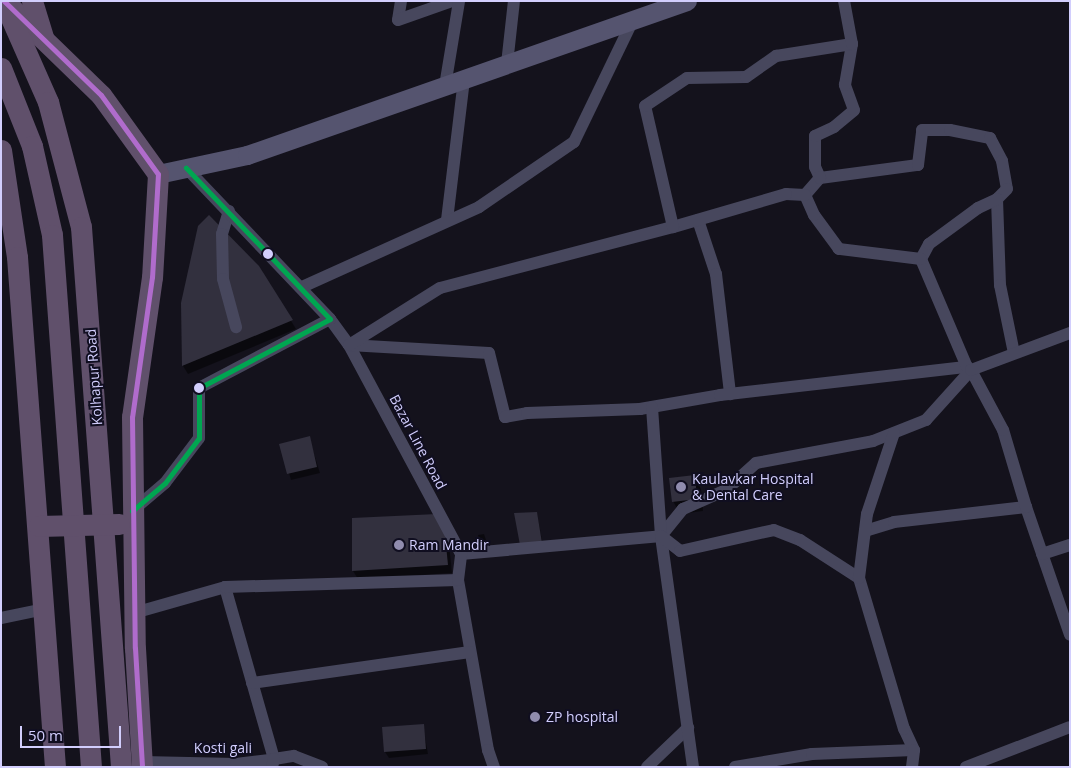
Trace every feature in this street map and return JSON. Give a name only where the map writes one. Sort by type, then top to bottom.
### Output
[{"type":"highway","points":[[3,1],[44,38],[101,95],[158,174],[152,276],[132,418],[134,613],[142,764]]},
{"type":"highway","name":"Kolhapur Road","points":[[3,1],[48,102],[81,227],[103,502],[121,767]]},
{"type":"highway","points":[[32,1],[44,38]]},
{"type":"highway","points":[[1,68],[32,146],[52,235],[91,767]]},
{"type":"highway","points":[[1,150],[17,257],[39,526],[55,767]]},
{"type":"highway","points":[[39,526],[132,517]]},
{"type":"main road","points":[[158,174],[248,155],[687,1]]},
{"type":"street","points":[[401,1],[398,20],[452,1]]},
{"type":"street","points":[[445,86],[459,1]]},
{"type":"street","points":[[507,64],[514,1]]},
{"type":"street","points":[[820,178],[814,167],[814,136],[834,127],[854,110],[845,85],[852,44],[844,1]]},
{"type":"street","points":[[302,286],[479,207],[574,142],[633,20]]},
{"type":"street","points":[[673,227],[644,106],[687,78],[746,77],[776,56],[852,44]]},
{"type":"street","points":[[447,220],[464,79]]},
{"type":"street","points":[[805,195],[820,178],[918,165],[922,130],[950,130],[990,138],[1002,161],[1007,189],[997,199],[978,208],[929,244],[921,259]]},
{"type":"street","name":"Bazar Line Road","points":[[186,168],[302,286],[330,318],[349,345],[461,554]]},
{"type":"street","points":[[349,345],[440,288],[673,227],[786,194],[805,195]]},
{"type":"street","points":[[805,195],[814,215],[839,250],[921,259]]},
{"type":"street","points":[[997,199],[1000,285],[1014,353]]},
{"type":"street","points":[[229,211],[222,234],[223,278],[236,328]]},
{"type":"street","points":[[698,220],[716,274],[730,394]]},
{"type":"street","points":[[349,345],[489,353],[505,418],[652,407],[730,394],[967,367],[921,259]]},
{"type":"street","points":[[132,517],[165,483],[199,438],[199,388],[330,318]]},
{"type":"street","points":[[661,536],[683,509],[726,490],[756,463],[873,441],[926,420],[971,370],[1070,333]]},
{"type":"street","points":[[971,370],[1003,430],[1026,507],[1070,635]]},
{"type":"street","points":[[652,407],[661,536],[693,767]]},
{"type":"street","points":[[894,433],[867,514],[859,578],[904,729],[914,750],[912,767]]},
{"type":"street","points":[[865,531],[894,522],[1026,507]]},
{"type":"street","points":[[494,767],[488,750],[458,580],[461,554],[661,536],[680,551],[774,530],[800,540],[859,578]]},
{"type":"street","points":[[1042,554],[1070,544]]},
{"type":"street","points":[[134,613],[225,587],[458,580]]},
{"type":"street","points":[[225,587],[273,763]]},
{"type":"street","points":[[1,618],[44,609]]},
{"type":"street","points":[[252,683],[470,652]]},
{"type":"street","points":[[966,767],[1070,726]]},
{"type":"street","points":[[647,767],[688,728]]},
{"type":"street","points":[[734,767],[812,754],[914,750]]},
{"type":"street","name":"Kosti gali","points":[[142,764],[273,763],[294,756],[322,767]]},
{"type":"building","points":[[209,215],[259,266],[293,320],[182,366],[181,303],[198,226]]},
{"type":"building","points":[[310,436],[317,467],[287,474],[279,444]]},
{"type":"building","points":[[695,475],[697,499],[672,502],[669,478]]},
{"type":"building","points":[[537,512],[542,543],[520,545],[514,513]]},
{"type":"building","name":"Ram Mandir","points":[[437,514],[444,525],[448,565],[352,571],[352,518]]},
{"type":"building","points":[[424,724],[426,749],[384,752],[382,727]]},
{"type":"transit line","points":[[4,1],[101,95],[158,174],[152,277],[132,417],[135,648],[142,767]]},
{"type":"transit line","points":[[132,511],[165,483],[199,438],[199,388],[330,319],[186,168]]},
{"type":"place","name":"Kaulavkar Hospital & Dental Care","points":[[681,487]]},
{"type":"place","name":"Ram Mandir","points":[[399,545]]},
{"type":"place","name":"ZP hospital","points":[[535,717]]}]
